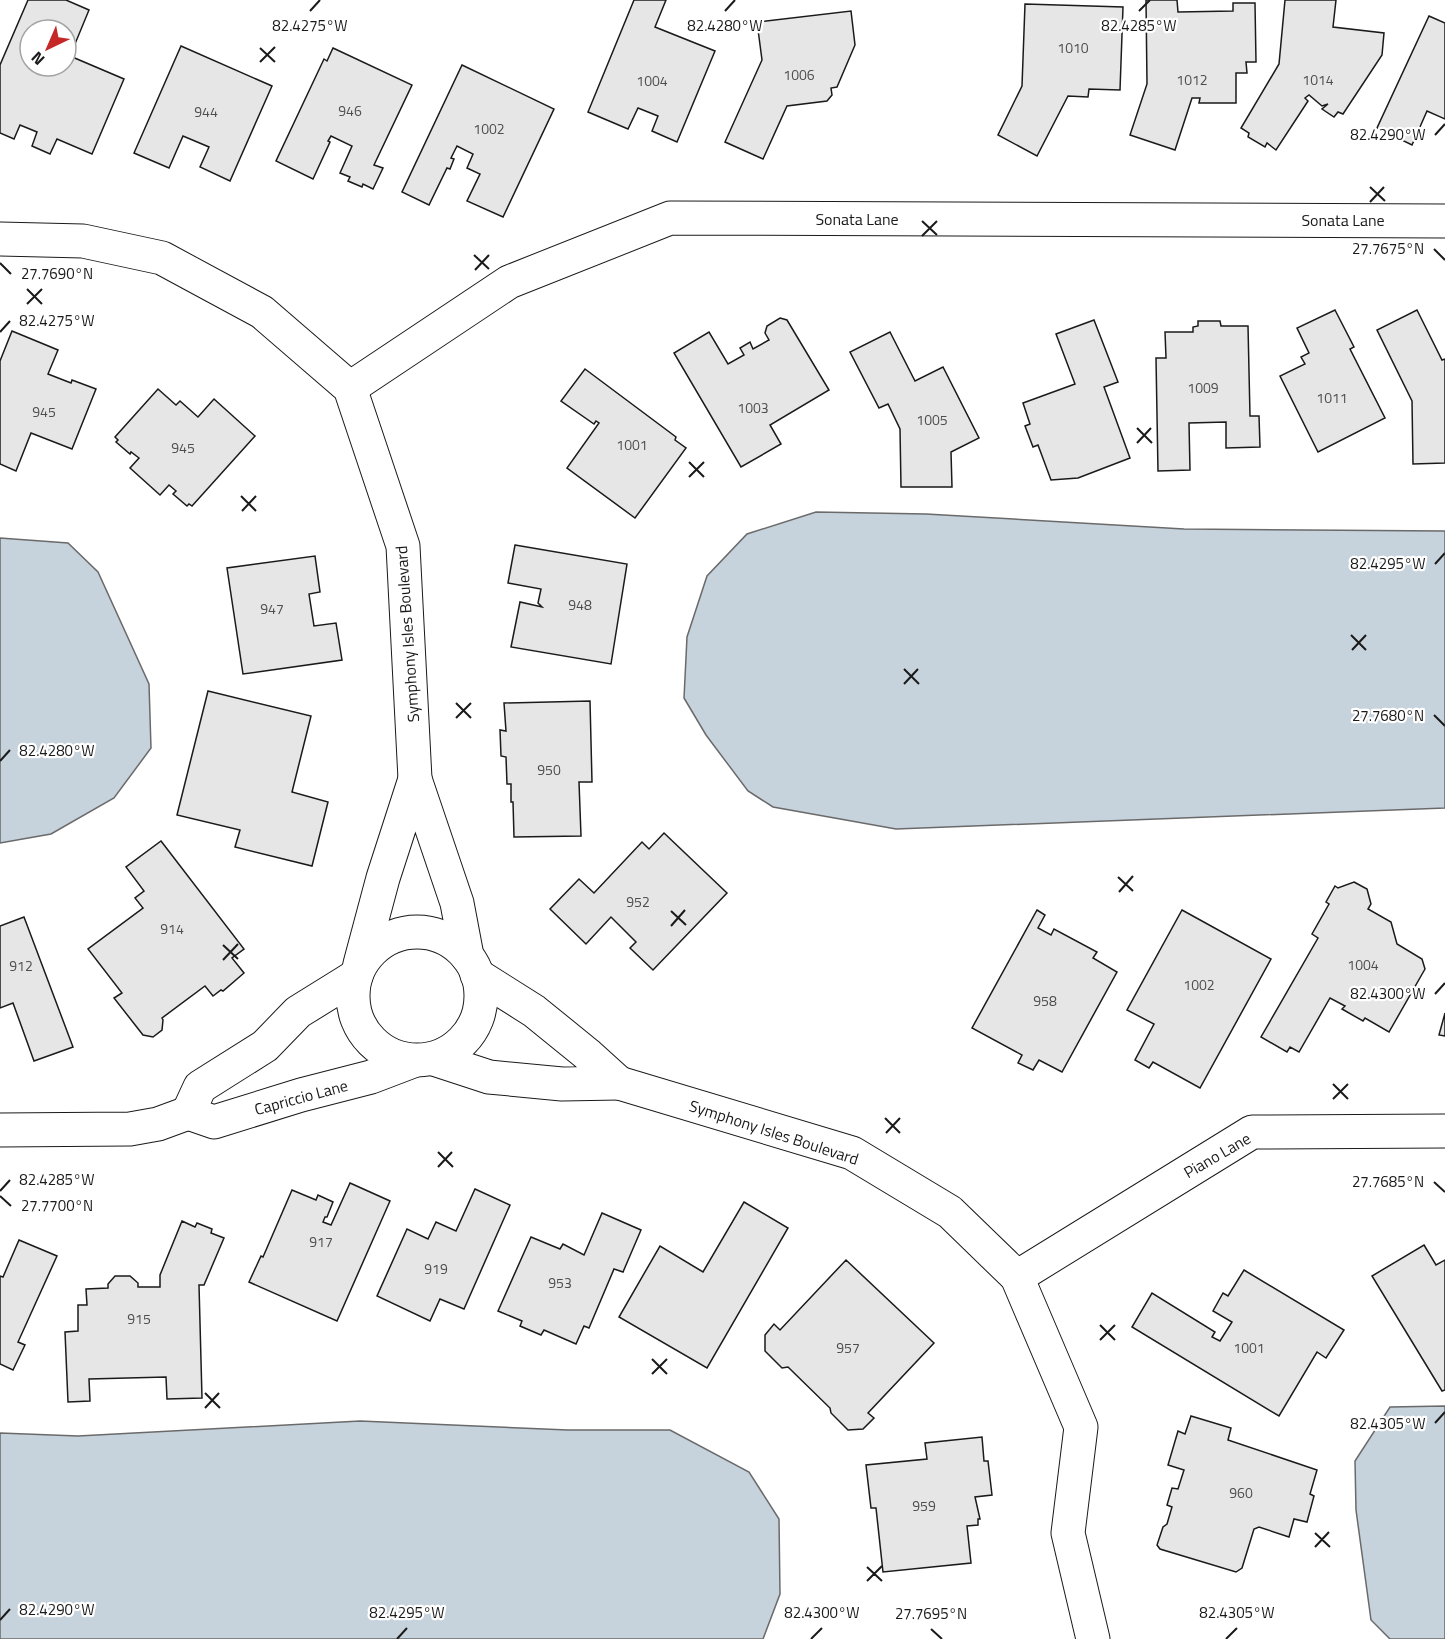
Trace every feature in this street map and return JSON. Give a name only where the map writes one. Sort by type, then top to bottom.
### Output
[{"type":"street","name":"Sonata Lane","points":[[350,388],[509,282],[670,218],[1445,221]]},
{"type":"street","points":[[0,239],[83,241],[162,258],[262,312],[350,388]]},
{"type":"street","name":"Symphony Isles Boulevard","points":[[350,388],[403,546],[415,779]]},
{"type":"street","points":[[415,779],[458,903],[481,996],[478,1016],[468,1035],[453,1050],[423,1060]]},
{"type":"street","points":[[415,779],[383,878],[353,987],[354,1008],[361,1028],[374,1044],[392,1056],[423,1060],[489,1077],[562,1084],[619,1083]]},
{"type":"street","points":[[0,1130],[130,1129],[158,1124],[188,1113],[200,1087],[265,1046],[298,1012],[358,971],[372,950],[390,938],[410,933],[432,934],[451,942],[472,966],[534,1011],[619,1083]]},
{"type":"street","name":"Capriccio Lane","points":[[188,1113],[214,1122],[423,1060]]},
{"type":"street","name":"Symphony Isles Boulevard","points":[[619,1083],[852,1153],[950,1212],[1017,1277],[1081,1427],[1068,1533],[1093,1639]]},
{"type":"street","name":"Piano Lane","points":[[1017,1277],[1252,1132],[1445,1131]]},
{"type":"shaded area","points":[[816,512],[926,514],[1184,529],[1445,531],[1445,808],[896,829],[773,807],[748,791],[706,735],[684,698],[687,637],[707,576],[747,534]]},
{"type":"shaded area","points":[[0,538],[68,543],[98,572],[149,684],[151,748],[114,798],[51,834],[0,843]]},
{"type":"shaded area","points":[[1445,1406],[1445,1639],[1390,1639],[1371,1620],[1356,1510],[1355,1461],[1390,1407]]},
{"type":"shaded area","points":[[360,1421],[568,1430],[670,1430],[749,1472],[779,1519],[780,1594],[763,1639],[0,1639],[0,1433],[78,1436]]},
{"type":"building","points":[[28,0],[66,0],[89,10],[78,37],[78,18],[20,18]]},
{"type":"building","points":[[634,0],[666,0],[655,27],[715,51],[677,142],[652,131],[658,116],[638,108],[628,129],[588,112]]},
{"type":"building","points":[[1146,0],[1177,0],[1178,12],[1233,11],[1233,3],[1255,3],[1256,62],[1246,62],[1247,73],[1236,73],[1236,103],[1199,103],[1200,98],[1192,98],[1175,150],[1130,135],[1147,84]]},
{"type":"building","points":[[1285,0],[1336,0],[1333,27],[1384,33],[1382,55],[1343,114],[1338,112],[1334,117],[1322,109],[1328,104],[1322,106],[1309,95],[1305,98],[1308,101],[1276,150],[1267,143],[1265,147],[1248,137],[1249,133],[1241,128],[1279,64]]},
{"type":"building","points":[[1025,4],[1123,7],[1120,90],[1089,89],[1088,97],[1068,96],[1037,156],[998,135],[1022,86]]},
{"type":"building","points":[[851,11],[855,45],[837,87],[831,88],[832,95],[827,101],[787,106],[763,159],[725,142],[762,60],[757,22]]},
{"type":"building","points":[[1429,16],[1445,23],[1445,119],[1427,111],[1412,145],[1377,128]]},
{"type":"building","points":[[18,23],[18,78],[78,78],[78,59],[124,79],[92,154],[57,139],[50,154],[32,146],[37,132],[20,125],[14,139],[0,133],[0,65]]},
{"type":"building","points":[[181,46],[272,86],[230,181],[200,167],[209,147],[183,136],[169,168],[134,153]]},
{"type":"building","points":[[333,48],[412,85],[374,165],[383,168],[373,189],[348,181],[350,177],[340,173],[352,146],[331,136],[313,179],[276,161],[324,59],[327,61]]},
{"type":"building","points":[[462,65],[554,109],[503,217],[467,201],[480,174],[467,168],[473,154],[457,146],[451,158],[454,159],[450,169],[447,168],[429,205],[402,192]]},
{"type":"building","points":[[1335,310],[1354,347],[1350,349],[1385,418],[1318,452],[1280,376],[1305,364],[1301,357],[1309,353],[1297,328]]},
{"type":"building","points":[[1417,310],[1442,360],[1445,359],[1445,463],[1413,464],[1412,401],[1377,330]]},
{"type":"building","points":[[780,318],[787,320],[829,390],[770,425],[781,444],[741,467],[674,353],[709,332],[728,364],[744,355],[740,348],[750,342],[753,349],[769,340],[765,333],[767,326]]},
{"type":"building","points":[[1094,320],[1118,382],[1104,387],[1130,458],[1078,478],[1051,480],[1038,445],[1033,447],[1025,426],[1030,424],[1023,403],[1075,384],[1056,334]]},
{"type":"building","points":[[1198,321],[1220,321],[1221,326],[1248,326],[1250,416],[1259,416],[1260,447],[1226,448],[1226,422],[1189,423],[1190,470],[1158,471],[1156,358],[1166,358],[1165,332],[1193,332],[1193,327],[1198,326]]},
{"type":"building","points":[[12,331],[58,350],[48,374],[96,389],[72,449],[31,433],[16,471],[0,464],[0,361]]},
{"type":"building","points":[[890,332],[915,381],[943,367],[979,438],[951,452],[952,487],[901,487],[900,429],[888,404],[879,408],[850,352]]},
{"type":"building","points":[[585,369],[676,437],[675,440],[686,448],[635,518],[567,468],[599,423],[596,421],[594,424],[561,401]]},
{"type":"building","points":[[158,389],[176,405],[180,401],[198,417],[214,399],[255,436],[192,506],[189,504],[187,506],[173,494],[176,491],[169,485],[160,495],[130,468],[139,458],[131,452],[130,454],[116,442],[118,440],[115,437]]},
{"type":"building","points":[[515,545],[627,564],[611,664],[511,647],[520,602],[542,607],[538,603],[541,589],[508,583]]},
{"type":"building","points":[[315,556],[320,592],[309,594],[314,626],[336,623],[342,660],[243,674],[227,568]]},
{"type":"building","points":[[208,691],[311,716],[292,792],[328,802],[312,866],[235,847],[240,830],[177,815]]},
{"type":"building","points":[[590,701],[592,782],[579,782],[581,836],[514,837],[511,784],[507,784],[506,757],[501,756],[500,730],[506,731],[504,703]]},
{"type":"building","points":[[664,833],[727,893],[653,970],[630,948],[636,942],[611,917],[586,944],[550,909],[579,879],[594,893],[642,842],[649,849]]},
{"type":"building","points":[[161,841],[244,949],[232,958],[244,973],[223,991],[213,996],[205,986],[162,1018],[162,1030],[153,1037],[143,1035],[114,998],[122,993],[88,949],[143,908],[135,898],[144,891],[126,867]]},
{"type":"building","points":[[1354,882],[1367,889],[1371,904],[1368,909],[1391,922],[1397,944],[1422,959],[1425,969],[1389,1032],[1365,1018],[1363,1021],[1342,1009],[1345,1006],[1330,998],[1299,1052],[1290,1047],[1287,1052],[1261,1037],[1318,938],[1312,934],[1329,904],[1326,902],[1335,886],[1338,888]]},
{"type":"building","points":[[1037,910],[1045,915],[1038,928],[1051,935],[1054,929],[1097,952],[1093,958],[1117,972],[1062,1072],[1039,1060],[1033,1070],[1018,1063],[1022,1055],[972,1028]]},
{"type":"building","points":[[1182,910],[1271,959],[1200,1088],[1153,1062],[1149,1068],[1135,1060],[1154,1024],[1127,1010]]},
{"type":"building","points":[[24,917],[73,1047],[34,1061],[13,1003],[0,1008],[0,926]]},
{"type":"building","points":[[1445,1013],[1445,1036],[1439,1035]]},
{"type":"building","points":[[350,1183],[390,1201],[337,1321],[249,1282],[261,1256],[263,1257],[292,1190],[316,1200],[318,1195],[333,1202],[323,1222],[331,1225]]},
{"type":"building","points":[[475,1189],[510,1205],[464,1309],[440,1299],[430,1321],[377,1296],[407,1229],[428,1239],[436,1222],[456,1231]]},
{"type":"building","points":[[744,1202],[788,1228],[707,1368],[619,1317],[660,1246],[703,1272]]},
{"type":"building","points":[[602,1213],[641,1230],[623,1272],[614,1269],[589,1328],[584,1326],[576,1344],[544,1330],[541,1335],[520,1326],[522,1321],[498,1311],[531,1237],[560,1249],[563,1244],[584,1255]]},
{"type":"building","points":[[182,1221],[195,1227],[197,1223],[212,1229],[211,1233],[224,1238],[204,1285],[199,1285],[202,1398],[167,1399],[166,1377],[89,1379],[90,1401],[68,1402],[65,1332],[78,1331],[78,1305],[87,1305],[86,1289],[108,1288],[108,1284],[115,1276],[130,1276],[138,1283],[138,1287],[160,1287],[160,1275]]},
{"type":"building","points":[[19,1240],[57,1256],[18,1342],[25,1345],[13,1370],[0,1364],[0,1276],[3,1277]]},
{"type":"building","points":[[1424,1245],[1436,1265],[1445,1260],[1445,1390],[1442,1391],[1372,1276]]},
{"type":"building","points":[[846,1260],[934,1343],[868,1413],[874,1418],[863,1429],[848,1430],[831,1413],[830,1408],[788,1367],[782,1368],[765,1351],[765,1335],[774,1324],[780,1330]]},
{"type":"building","points":[[1244,1270],[1344,1330],[1326,1358],[1317,1352],[1279,1416],[1132,1327],[1152,1293],[1215,1332],[1212,1337],[1220,1341],[1232,1322],[1213,1311],[1223,1293],[1228,1296]]},
{"type":"building","points":[[1191,1416],[1231,1428],[1228,1440],[1317,1470],[1310,1494],[1314,1496],[1307,1522],[1294,1519],[1289,1537],[1259,1527],[1254,1529],[1242,1568],[1236,1572],[1160,1549],[1157,1545],[1172,1507],[1167,1505],[1172,1488],[1178,1489],[1184,1470],[1168,1465],[1178,1431],[1185,1434]]},
{"type":"building","points":[[982,1437],[984,1461],[988,1461],[992,1495],[975,1497],[980,1519],[978,1519],[978,1525],[967,1526],[971,1563],[883,1572],[876,1508],[871,1508],[866,1465],[927,1459],[925,1443]]}]
